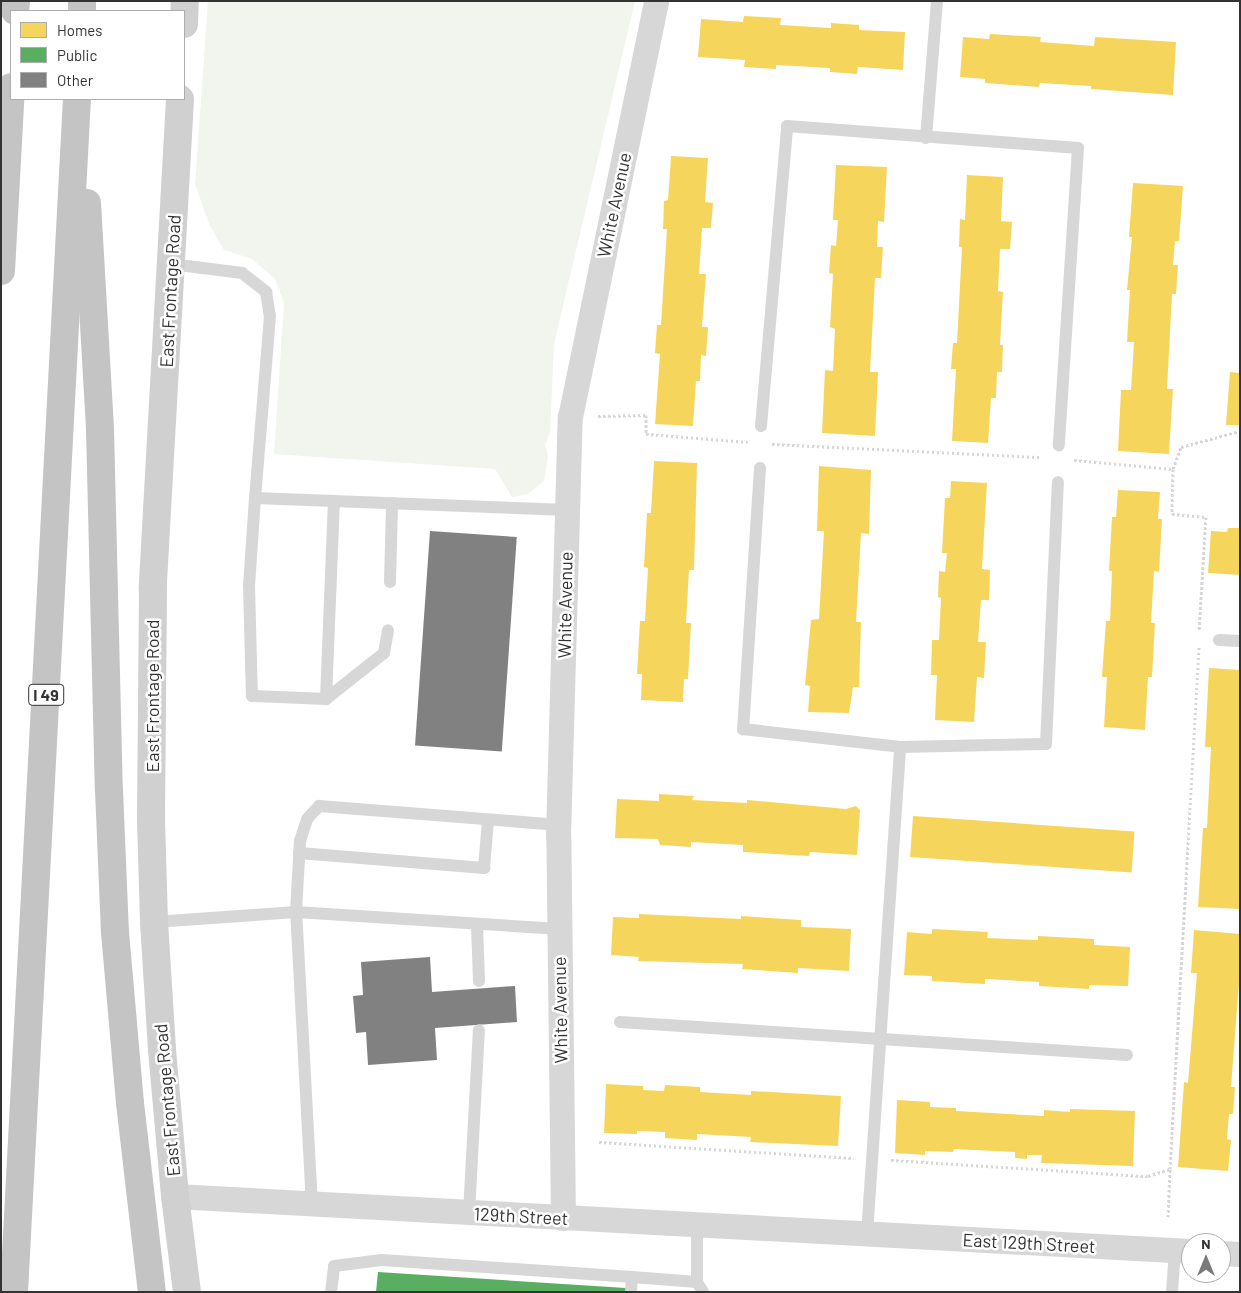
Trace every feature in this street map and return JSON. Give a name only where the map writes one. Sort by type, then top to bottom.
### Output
[{"type":"highway","points":[[1,271],[10,100]]},
{"type":"highway","name":"I 49","points":[[14,1292],[77,100]]},
{"type":"highway","points":[[74,147],[85,174],[100,430],[109,790],[115,932],[130,1103],[152,1292]]},
{"type":"street","name":"White Avenue","points":[[563,1218],[559,825],[570,417],[656,1]]},
{"type":"street","name":"East Frontage Road","points":[[180,100],[153,598],[151,820],[154,922],[175,1196],[187,1292]]},
{"type":"street","name":"129th Street","points":[[175,1196],[867,1234]]},
{"type":"street","name":"East 129th Street","points":[[867,1234],[1181,1251]]},
{"type":"lane","points":[[926,138],[937,1]]},
{"type":"lane","points":[[761,426],[787,126],[1078,148],[1059,445]]},
{"type":"lane","points":[[172,264],[242,273],[266,292],[270,316],[249,585],[252,696],[326,699],[384,653],[388,630]]},
{"type":"lane","points":[[760,468],[743,729],[900,746],[1046,744],[1058,482]]},
{"type":"lane","points":[[255,498],[567,510]]},
{"type":"lane","points":[[326,699],[334,501]]},
{"type":"lane","points":[[390,582],[392,503]]},
{"type":"lane","points":[[1219,640],[1240,641]]},
{"type":"lane","points":[[867,1234],[900,746]]},
{"type":"lane","points":[[312,1205],[296,912],[300,841],[307,819],[319,806],[559,825]]},
{"type":"lane","points":[[300,853],[484,868],[488,820]]},
{"type":"lane","points":[[154,922],[296,912],[559,929]]},
{"type":"lane","points":[[477,924],[479,981]]},
{"type":"lane","points":[[620,1022],[1127,1055]]},
{"type":"lane","points":[[469,1213],[479,1030]]},
{"type":"lane","points":[[332,1292],[334,1266],[382,1260],[632,1277],[700,1287],[697,1225]]},
{"type":"lane","points":[[1172,1292],[1181,1258]]},
{"type":"lane","points":[[631,1292],[632,1277]]},
{"type":"path","points":[[570,417],[646,415],[646,434],[752,442]]},
{"type":"path","points":[[1199,635],[1206,517],[1172,514],[1173,469],[1181,447],[1235,430],[1240,431]]},
{"type":"path","points":[[771,444],[1048,458]]},
{"type":"path","points":[[1067,459],[1173,469]]},
{"type":"path","points":[[1168,1217],[1199,645]]},
{"type":"path","points":[[599,1142],[1148,1176],[1170,1169]]},
{"type":"shaded area","points":[[208,1],[635,1],[554,344],[550,433],[545,445],[548,456],[544,481],[528,494],[512,497],[495,469],[274,454],[284,303],[275,279],[252,259],[224,250],[210,226],[195,184]]},
{"type":"building: Homes","points":[[744,16],[781,18],[780,25],[831,28],[831,23],[859,25],[859,30],[905,32],[903,70],[858,67],[857,74],[830,72],[830,68],[776,65],[776,69],[744,67],[745,60],[698,57],[701,19],[743,22]]},
{"type":"building: Homes","points":[[990,34],[1041,37],[1040,42],[1094,46],[1095,37],[1176,42],[1173,95],[1091,89],[1091,86],[1040,83],[1039,87],[985,83],[985,79],[960,77],[963,37],[989,39]]},
{"type":"building: Homes","points":[[671,156],[708,158],[705,202],[713,203],[711,228],[702,228],[699,274],[706,274],[702,327],[708,327],[706,356],[701,355],[700,381],[696,381],[693,426],[655,424],[660,354],[655,353],[657,325],[661,325],[667,229],[663,229],[664,201],[668,200]]},
{"type":"building: Homes","points":[[836,165],[887,167],[884,222],[878,221],[877,247],[883,247],[881,278],[875,278],[870,372],[878,372],[875,436],[822,433],[825,370],[833,371],[835,329],[830,327],[833,274],[829,273],[831,245],[836,246],[838,220],[833,220]]},
{"type":"building: Homes","points":[[967,175],[1003,177],[1001,221],[1012,222],[1010,249],[1000,249],[998,291],[1003,292],[1000,345],[1003,345],[1002,372],[997,372],[996,398],[991,398],[988,443],[952,441],[956,369],[951,369],[953,343],[957,343],[962,247],[959,247],[960,219],[965,220]]},
{"type":"building: Homes","points":[[1133,183],[1183,186],[1179,241],[1175,241],[1173,265],[1178,265],[1176,294],[1172,294],[1167,389],[1173,389],[1169,454],[1118,451],[1121,390],[1131,390],[1134,342],[1127,342],[1130,290],[1127,290],[1132,237],[1129,237]]},
{"type":"building: Homes","points":[[1230,372],[1240,373],[1240,425],[1226,425]]},
{"type":"building: Homes","points":[[654,461],[697,463],[694,570],[689,570],[686,623],[691,623],[688,679],[684,679],[683,702],[641,700],[642,674],[637,674],[640,621],[645,621],[648,568],[644,567],[647,513],[651,513]]},
{"type":"building: Homes","points":[[819,466],[871,470],[869,534],[861,533],[856,622],[861,622],[859,687],[853,687],[849,713],[808,712],[810,686],[805,685],[811,620],[819,619],[824,531],[817,531]]},
{"type":"building: Homes","points":[[951,481],[987,483],[982,569],[990,570],[989,600],[981,600],[978,642],[986,642],[984,678],[977,677],[974,722],[935,720],[937,675],[931,675],[932,640],[939,640],[941,598],[938,597],[939,571],[945,572],[947,553],[942,553],[945,498],[950,498]]},
{"type":"building: Homes","points":[[1118,490],[1160,492],[1158,519],[1162,519],[1159,572],[1154,571],[1151,623],[1155,623],[1152,677],[1148,677],[1145,730],[1104,727],[1107,677],[1102,677],[1106,621],[1110,621],[1112,571],[1109,571],[1112,517],[1116,517]]},
{"type":"building: Homes","points":[[1228,528],[1240,528],[1240,575],[1208,573],[1211,531],[1227,532]]},
{"type":"building: Homes","points":[[1209,668],[1240,670],[1240,909],[1198,907],[1203,828],[1207,828],[1211,747],[1205,747]]},
{"type":"building: Homes","points":[[659,794],[694,796],[692,800],[747,803],[747,800],[846,809],[856,806],[860,810],[857,855],[810,852],[809,856],[743,852],[743,845],[691,842],[691,847],[660,845],[658,839],[615,838],[617,799],[659,801]]},
{"type":"building: Homes","points":[[913,816],[1134,831],[1132,872],[910,857]]},
{"type":"building: Homes","points":[[639,914],[741,919],[741,916],[801,920],[801,927],[851,929],[849,971],[798,968],[798,973],[742,969],[743,964],[638,961],[639,957],[611,955],[613,917],[639,918]]},
{"type":"building: Homes","points":[[932,929],[988,932],[987,938],[1038,940],[1038,936],[1094,939],[1094,945],[1130,947],[1128,986],[1089,985],[1089,989],[1039,986],[1039,982],[985,979],[985,984],[932,981],[932,976],[904,975],[907,932],[932,934]]},
{"type":"building: Homes","points":[[1194,930],[1240,934],[1240,969],[1231,1087],[1235,1087],[1233,1114],[1229,1114],[1227,1139],[1231,1140],[1228,1171],[1178,1167],[1184,1082],[1188,1083],[1197,973],[1191,973]]},
{"type":"building: Homes","points":[[606,1084],[643,1086],[643,1090],[664,1091],[665,1085],[700,1087],[700,1092],[751,1095],[751,1091],[841,1096],[838,1146],[750,1142],[751,1137],[697,1134],[697,1140],[665,1138],[665,1132],[637,1131],[637,1134],[604,1133]]},
{"type":"building: Homes","points":[[897,1100],[930,1102],[930,1107],[956,1108],[956,1111],[1044,1116],[1044,1110],[1070,1112],[1070,1109],[1135,1111],[1133,1166],[1041,1163],[1042,1155],[1027,1155],[1027,1159],[1015,1158],[1015,1152],[954,1149],[953,1152],[925,1151],[925,1155],[895,1153]]},
{"type":"building: Public","points":[[378,1272],[626,1288],[626,1292],[376,1292]]},
{"type":"building: Other","points":[[430,531],[517,537],[502,752],[415,745]]},
{"type":"building: Other","points":[[430,957],[432,992],[515,986],[517,1022],[435,1028],[437,1060],[368,1065],[366,1032],[356,1033],[353,996],[363,995],[361,962]]}]
